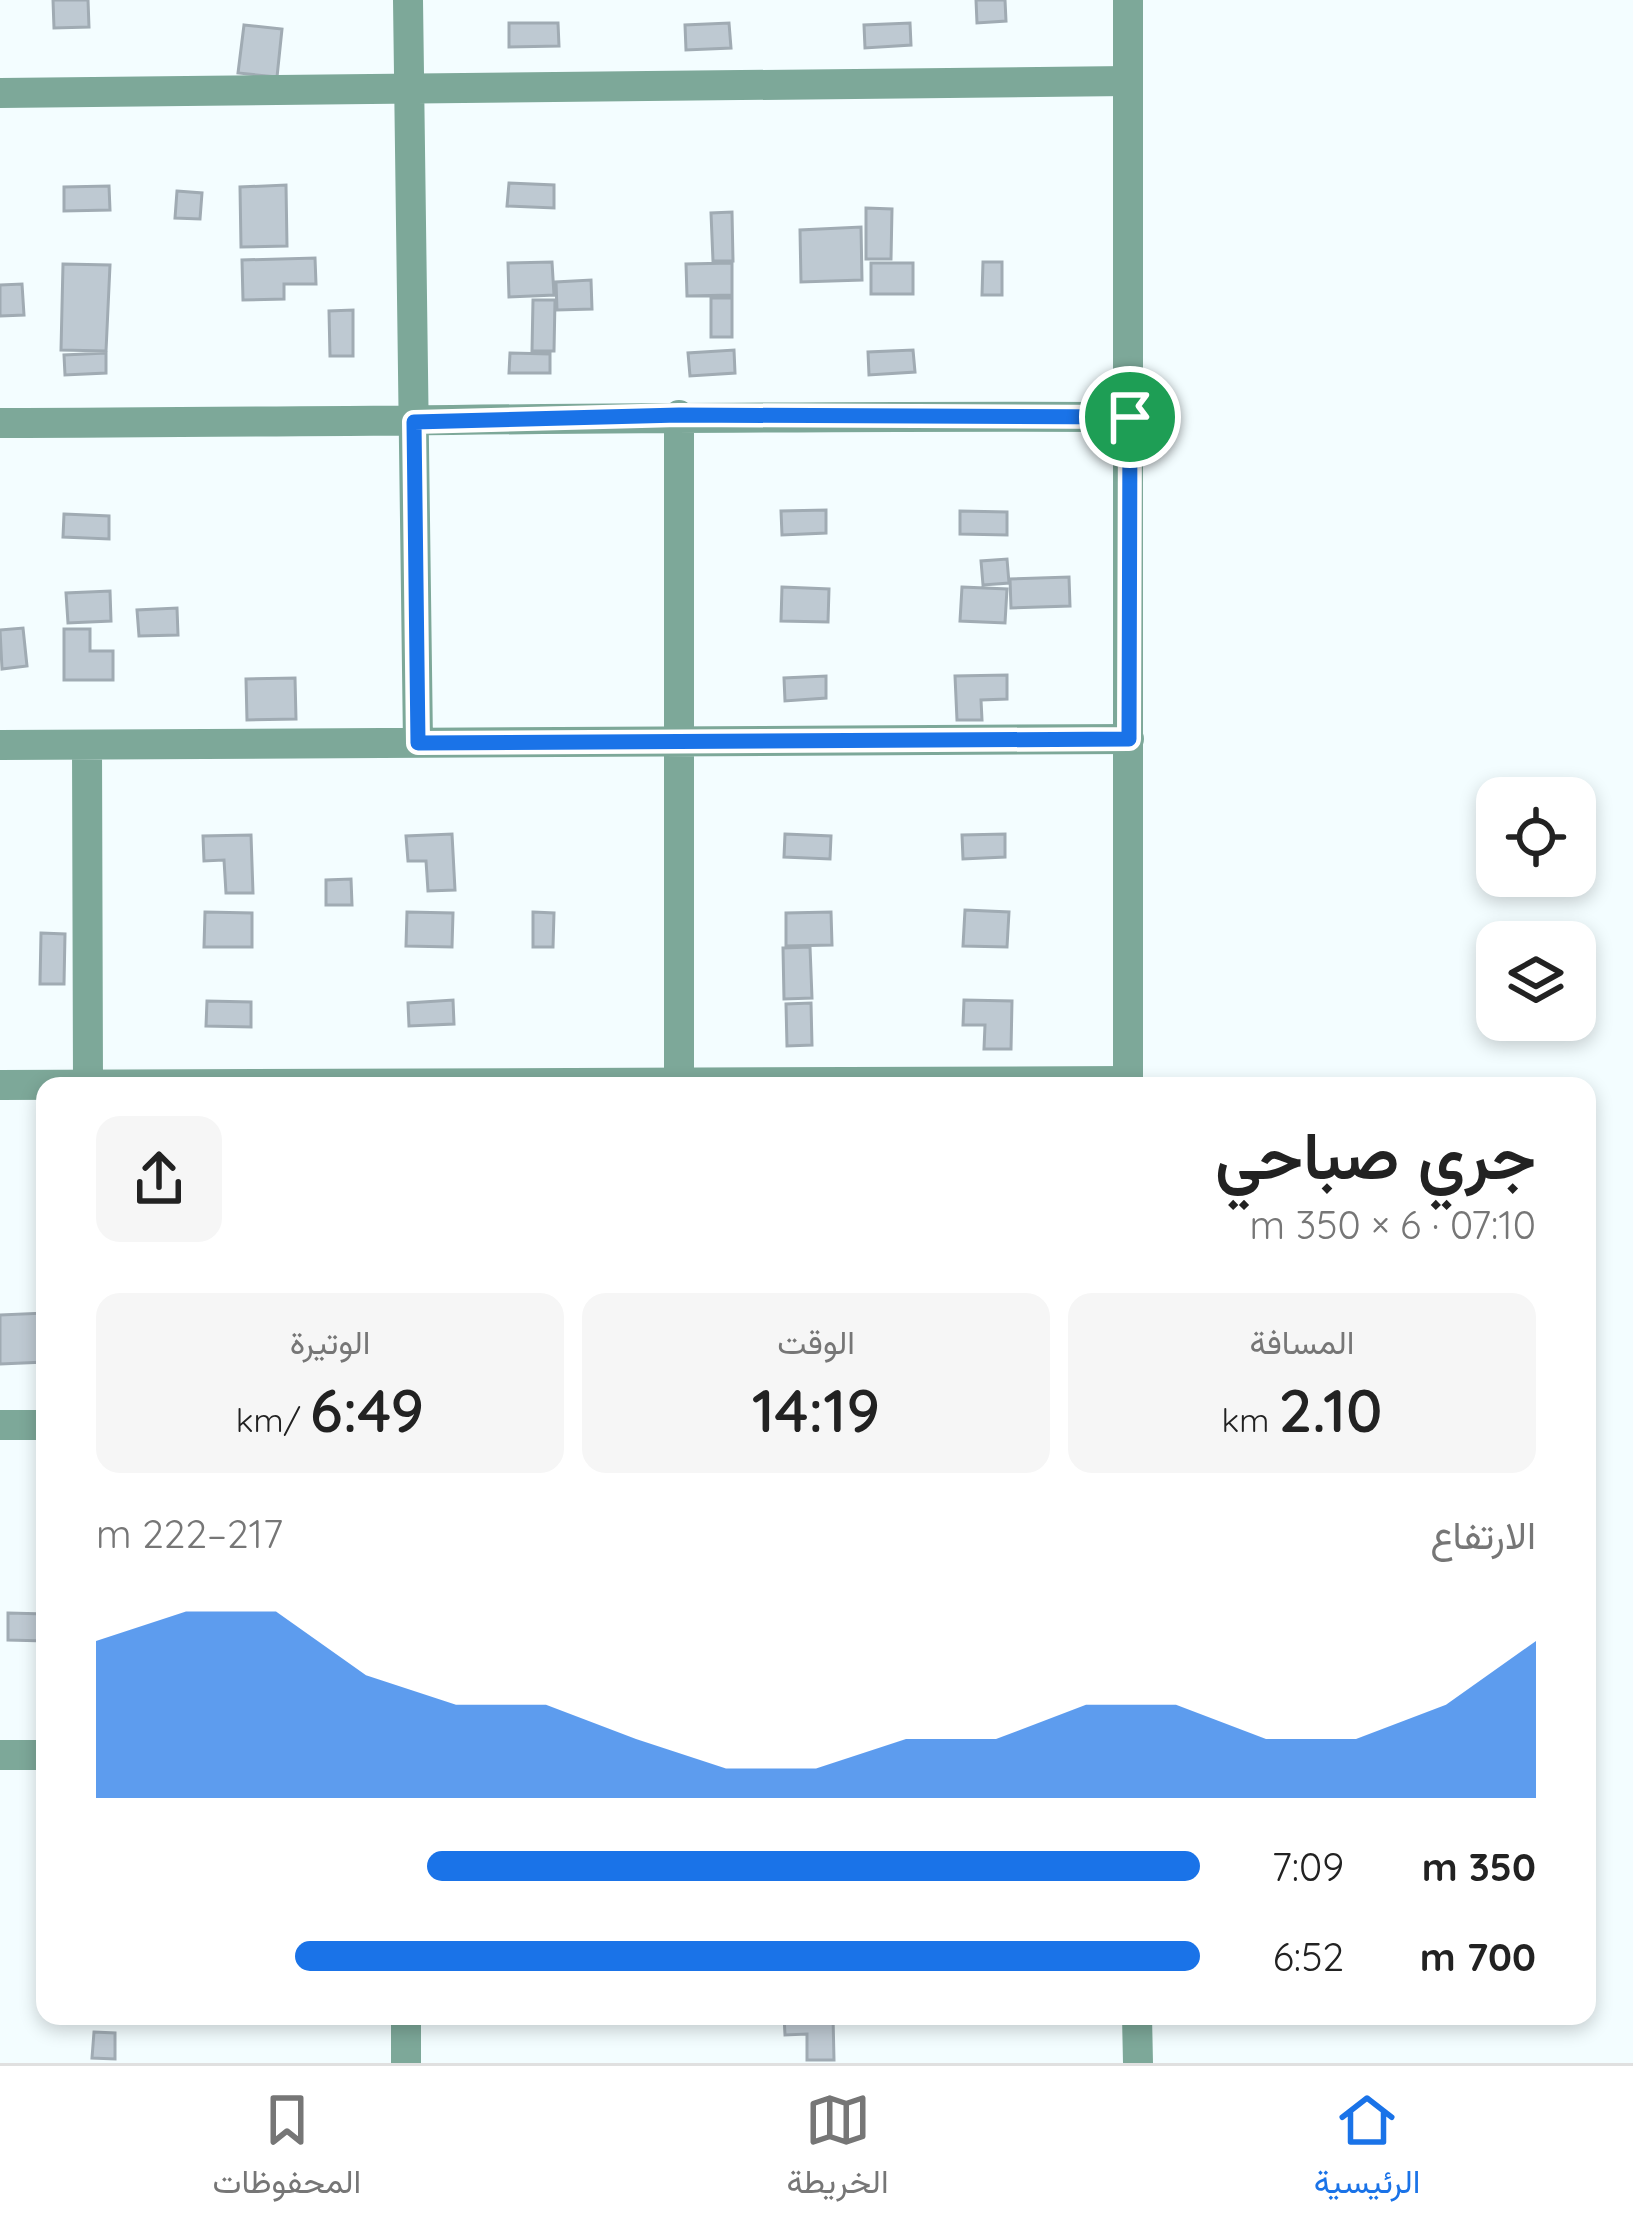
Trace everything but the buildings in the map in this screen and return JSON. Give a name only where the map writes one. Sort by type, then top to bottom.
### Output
[{"type":"street","points":[[408,0],[418,743]]},
{"type":"street","points":[[1127,1077],[1128,0]]},
{"type":"street","points":[[0,93],[1128,81]]},
{"type":"street","points":[[0,423],[414,422],[679,415],[1130,417]]},
{"type":"street","points":[[679,415],[679,1077]]},
{"type":"street","points":[[0,745],[1129,739]]},
{"type":"street","points":[[87,745],[88,1077]]},
{"type":"street","points":[[0,1085],[36,1085]]},
{"type":"street","points":[[0,1426],[36,1425]]},
{"type":"street","points":[[0,1755],[36,1755]]},
{"type":"street","points":[[406,2025],[406,2063]]},
{"type":"street","points":[[1137,2025],[1138,2063]]},
{"type":"route","points":[[679,415],[1130,417],[1129,739],[418,743],[414,422],[679,415]]}]
